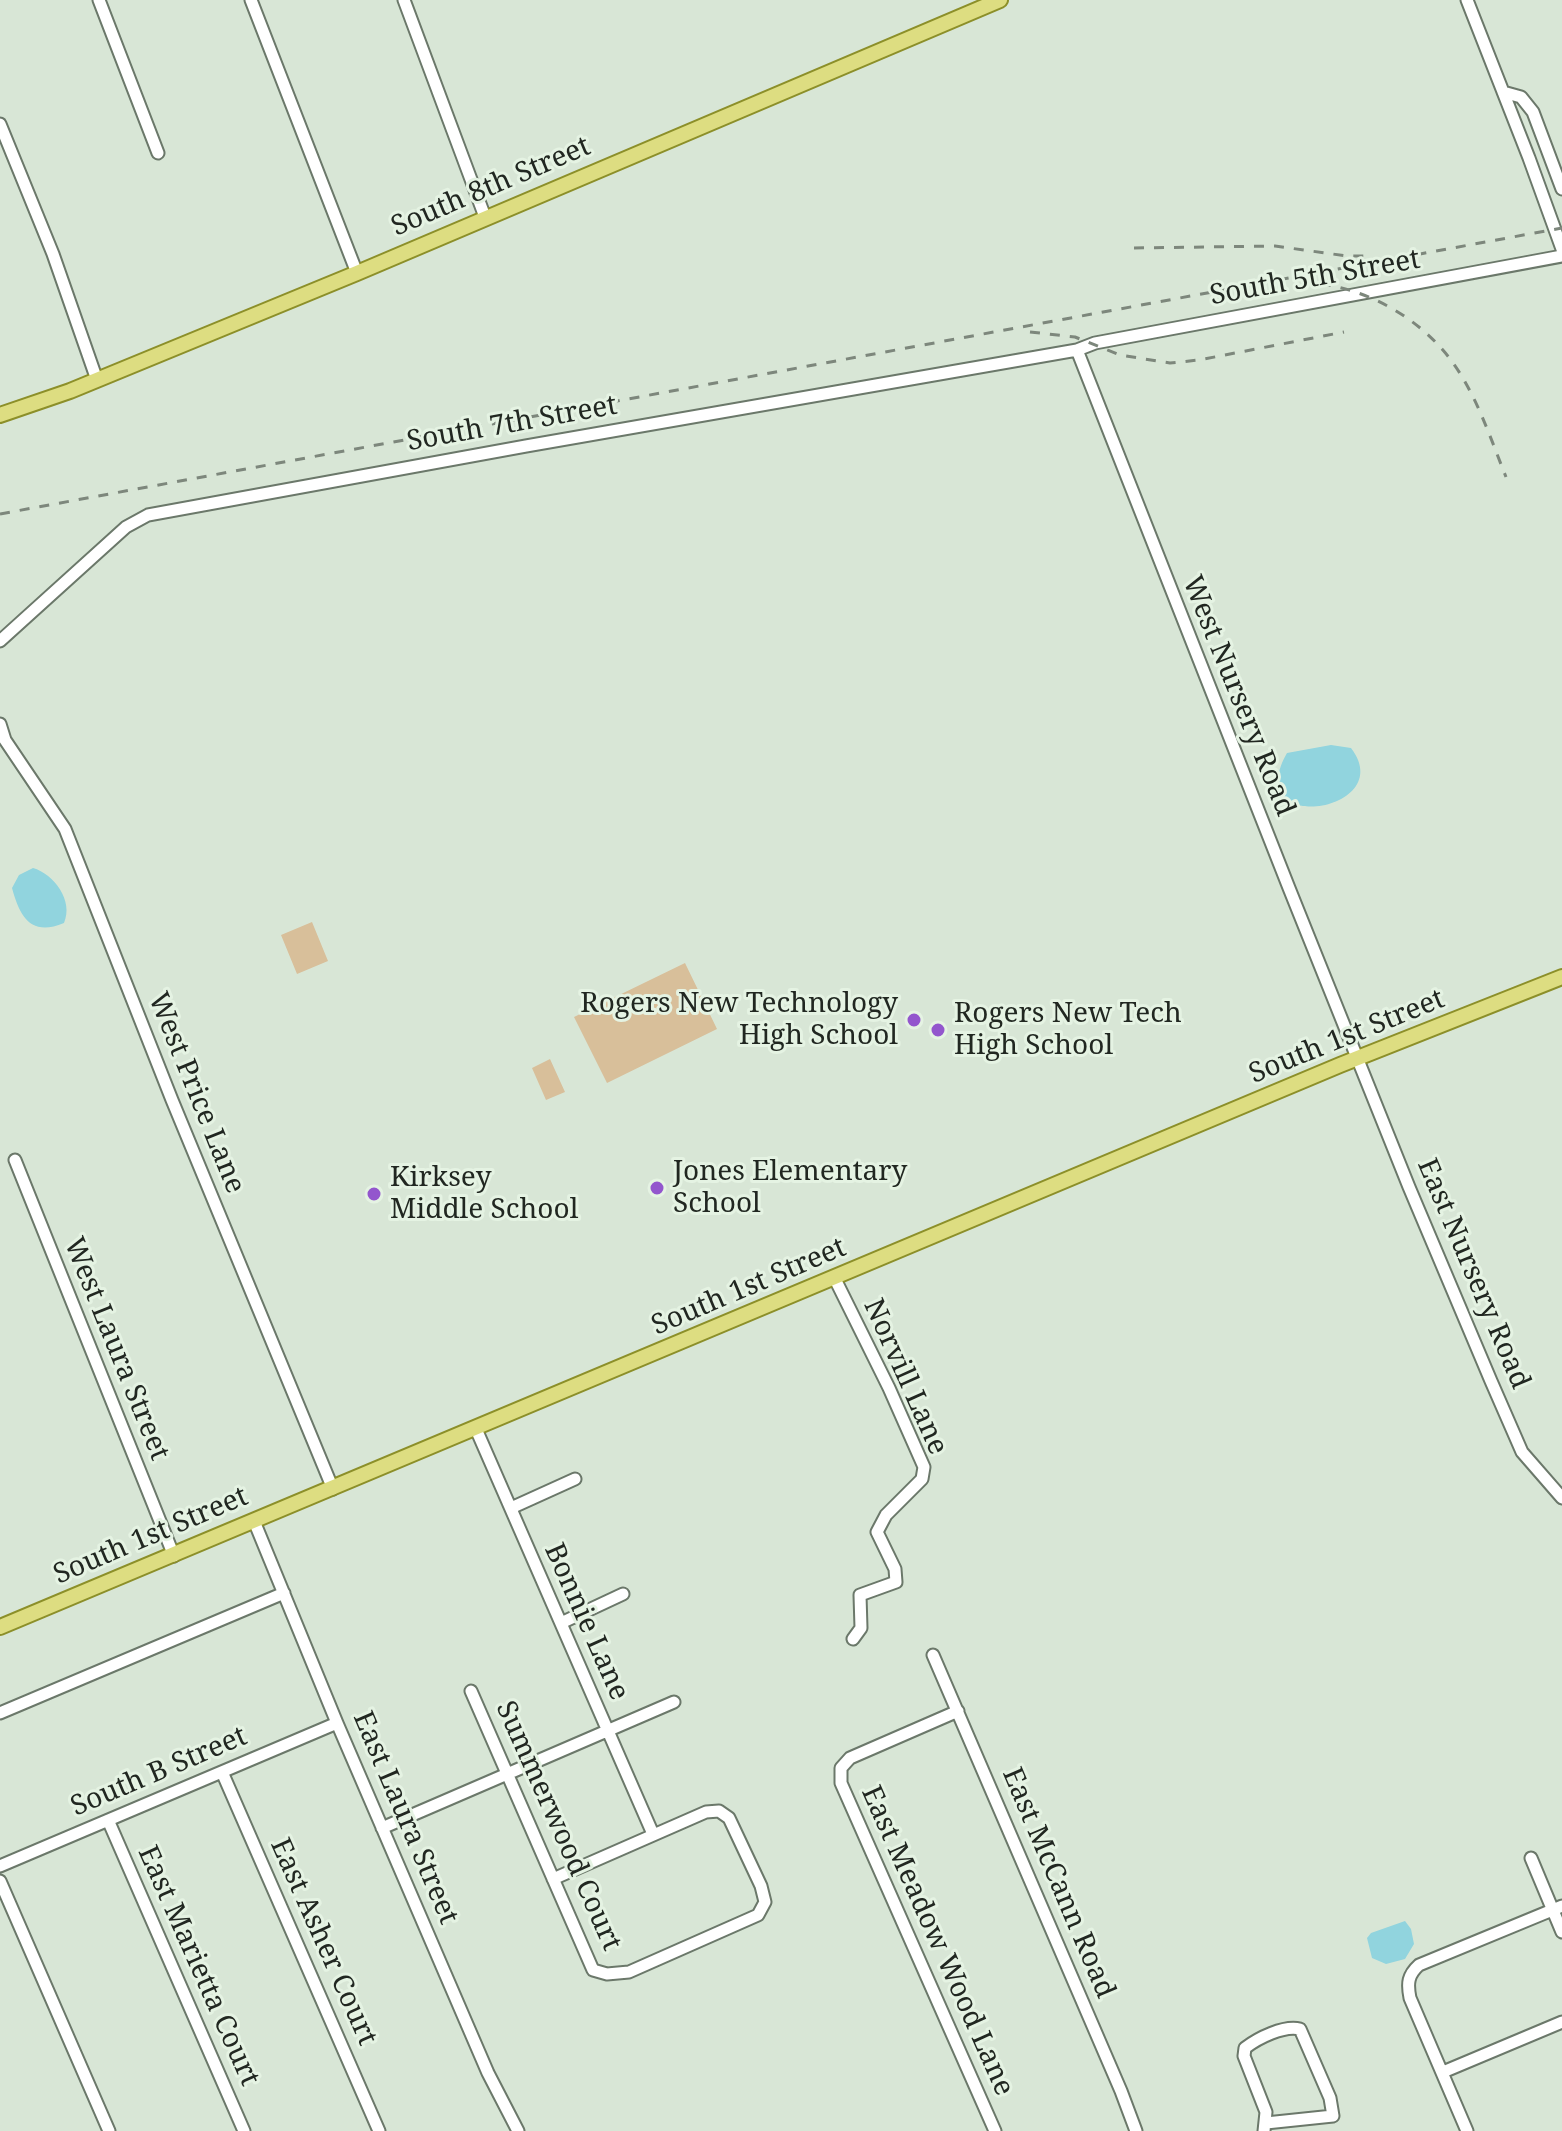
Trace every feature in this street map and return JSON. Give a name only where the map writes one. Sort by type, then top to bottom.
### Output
[{"type":"main road","name":"South 8th Street","points":[[0,415],[97,380],[357,273],[1000,0]]},
{"type":"main road","name":"South 1st Street","points":[[0,1627],[1359,1058],[1562,977]]},
{"type":"street","points":[[99,0],[158,153]]},
{"type":"street","points":[[251,0],[357,273]]},
{"type":"street","points":[[404,0],[485,217]]},
{"type":"street","points":[[1467,0],[1562,249]]},
{"type":"street","points":[[1503,92],[1521,97],[1533,112],[1562,189]]},
{"type":"street","points":[[0,124],[53,254],[97,380]]},
{"type":"street","name":"South 5th Street","points":[[1077,350],[1109,341],[1562,256]]},
{"type":"street","name":"South 7th Street","points":[[0,641],[126,527],[148,515],[1077,350]]},
{"type":"street","name":"West Nursery Road","points":[[1077,350],[1228,737],[1359,1058]]},
{"type":"street","name":"West Price Lane","points":[[0,724],[5,740],[65,829],[172,1100],[333,1489]]},
{"type":"street","name":"East Nursery Road","points":[[1359,1058],[1409,1187],[1522,1452],[1562,1498]]},
{"type":"street","name":"West Laura Street","points":[[15,1160],[174,1556]]},
{"type":"street","name":"Norvill Lane","points":[[835,1279],[924,1467],[922,1479],[886,1515],[877,1532],[895,1569],[896,1582],[860,1595],[861,1628],[853,1639]]},
{"type":"street","name":"Bonnie Lane","points":[[476,1429],[653,1834]]},
{"type":"street","points":[[511,1508],[575,1479]]},
{"type":"street","name":"East Laura Street","points":[[254,1521],[337,1723],[488,2073],[518,2131]]},
{"type":"street","points":[[0,1713],[284,1593]]},
{"type":"street","points":[[561,1623],[623,1594]]},
{"type":"street","name":"East McCann Road","points":[[933,1655],[1136,2131]]},
{"type":"street","name":"Summerwood Court","points":[[471,1691],[593,1970],[607,1974],[629,1972],[758,1915],[765,1902],[761,1886],[729,1818],[719,1811],[706,1812],[653,1834]]},
{"type":"street","points":[[382,1828],[674,1702]]},
{"type":"street","name":"East Meadow Wood Lane","points":[[958,1711],[850,1758],[841,1768],[841,1783],[995,2131]]},
{"type":"street","name":"South B Street","points":[[0,1866],[337,1723]]},
{"type":"street","name":"East Asher Court","points":[[222,1772],[379,2131]]},
{"type":"street","name":"East Marietta Court","points":[[108,1820],[244,2131]]},
{"type":"street","points":[[553,1879],[653,1834]]},
{"type":"street","points":[[1531,1858],[1558,1908],[1562,1932]]},
{"type":"street","points":[[0,1881],[109,2131]]},
{"type":"street","points":[[1467,2131],[1410,1998],[1408,1985],[1411,1972],[1419,1965],[1558,1908]]},
{"type":"street","points":[[1443,2072],[1562,2022]]},
{"type":"street","points":[[1292,2027],[1300,2029],[1330,2098],[1333,2116],[1265,2127],[1266,2112],[1244,2056],[1245,2048],[1254,2041],[1292,2027]]},
{"type":"shaded area","points":[[312,922],[328,961],[297,974],[281,935]]},
{"type":"shaded area","points":[[685,963],[717,1029],[607,1083],[574,1017]]},
{"type":"shaded area","points":[[550,1059],[565,1092],[546,1100],[532,1068]]},
{"type":"water","points":[[1331,745],[1351,748],[1360,770],[1355,788],[1340,800],[1319,806],[1299,805],[1284,797],[1278,780],[1287,753]]},
{"type":"water","points":[[33,868],[48,876],[60,890],[66,906],[64,923],[43,928],[35,926],[23,916],[12,888],[19,875]]},
{"type":"water","points":[[1405,1921],[1411,1929],[1414,1944],[1405,1959],[1386,1964],[1372,1958],[1367,1938],[1371,1933]]},
{"type":"railway","points":[[0,514],[1562,228]]},
{"type":"railway","points":[[1134,248],[1275,246],[1365,256]]},
{"type":"railway","points":[[1301,282],[1325,284],[1371,298],[1412,322],[1431,338],[1447,355],[1468,387],[1506,477]]},
{"type":"railway","points":[[1030,332],[1075,337],[1120,355],[1170,363],[1344,332]]},
{"type":"place","name":"Rogers New Technology High School","points":[[914,1020]]},
{"type":"place","name":"Rogers New Tech High School","points":[[938,1030]]},
{"type":"place","name":"Jones Elementary School","points":[[657,1188]]},
{"type":"place","name":"Kirksey Middle School","points":[[374,1194]]}]
